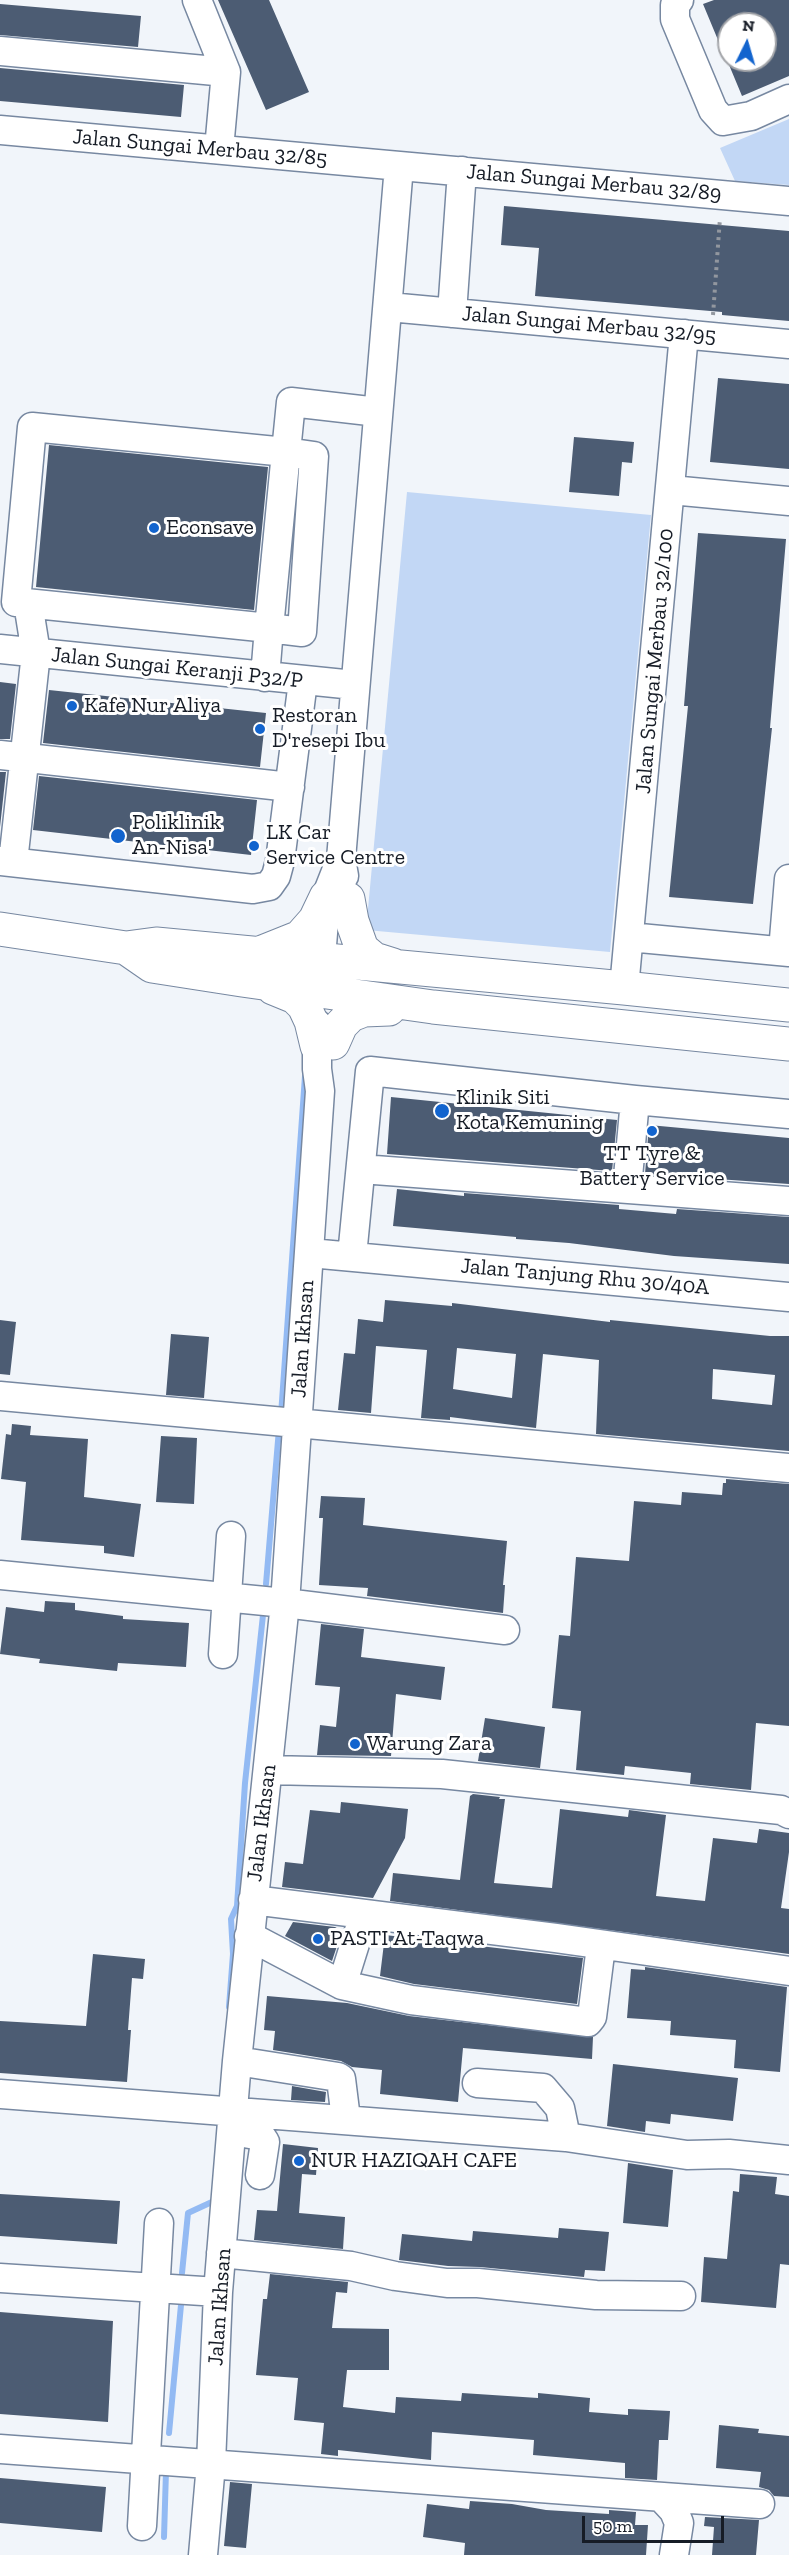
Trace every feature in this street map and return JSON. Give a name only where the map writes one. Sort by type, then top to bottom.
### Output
[{"type":"main road","points":[[250,967],[300,937],[337,898],[352,921],[362,949],[375,959],[403,968]]},
{"type":"main road","points":[[0,929],[126,948],[156,944],[250,967],[331,977],[433,1007]]},
{"type":"main road","points":[[250,967],[281,990],[295,997],[304,1006],[325,1045],[351,1015],[364,1011],[433,1007],[789,1044]]},
{"type":"main road","points":[[331,977],[403,968],[789,1005]]},
{"type":"street","points":[[197,0],[226,72],[219,149]]},
{"type":"street","points":[[677,3],[675,19],[713,110],[723,121],[751,116],[789,99]]},
{"type":"street","points":[[0,51],[226,72]]},
{"type":"street","name":"Jalan Sungai Merbau 32/85","points":[[0,130],[399,166]]},
{"type":"street","name":"Jalan Sungai Merbau 32/89","points":[[399,166],[789,201]]},
{"type":"street","name":"Jalan Ikhsan","points":[[202,2555],[211,2464],[221,2253],[224,2247],[227,2116],[237,2061],[285,1603],[283,1423],[310,1253],[320,1091],[329,1070],[325,1045],[354,685],[389,307],[399,166]]},
{"type":"street","points":[[452,313],[462,171]]},
{"type":"street","name":"Jalan Sungai Merbau 32/95","points":[[389,307],[789,344]]},
{"type":"street","name":"Jalan Sungai Merbau 32/100","points":[[624,988],[671,490],[698,335]]},
{"type":"street","points":[[286,452],[291,402],[378,412]]},
{"type":"street","points":[[32,427],[314,456],[302,632],[28,603],[16,602],[32,427]]},
{"type":"street","points":[[671,490],[789,501]]},
{"type":"street","points":[[28,603],[36,653],[13,756],[6,862],[254,889],[269,886],[276,876],[280,861],[303,681]]},
{"type":"street","points":[[265,677],[269,628]]},
{"type":"street","name":"Jalan Sungai Keranji P32/P","points":[[0,649],[354,685]]},
{"type":"street","points":[[13,756],[290,787]]},
{"type":"street","points":[[629,937],[786,952],[789,879]]},
{"type":"street","points":[[352,1256],[370,1071],[789,1114]]},
{"type":"street","points":[[627,1188],[635,1100]]},
{"type":"street","points":[[361,1169],[789,1201]]},
{"type":"street","name":"Jalan Tanjung Rhu 30/40A","points":[[310,1253],[789,1297]]},
{"type":"street","points":[[0,1396],[789,1468]]},
{"type":"street","points":[[223,1654],[231,1536]]},
{"type":"street","points":[[0,1575],[285,1603],[505,1630]]},
{"type":"street","points":[[269,1770],[442,1774],[781,1810],[789,1814]]},
{"type":"street","points":[[254,1900],[789,1971]]},
{"type":"street","points":[[342,1985],[363,1915]]},
{"type":"street","points":[[249,1936],[342,1985],[411,2000],[588,2022],[592,2017],[601,1946]]},
{"type":"street","points":[[237,2061],[332,2074],[338,2077],[341,2079],[346,2119]]},
{"type":"street","points":[[477,2083],[543,2088],[560,2108],[566,2137]]},
{"type":"street","points":[[0,2094],[227,2116],[346,2119],[566,2137],[687,2155],[729,2154],[789,2160]]},
{"type":"street","points":[[227,2116],[261,2136],[265,2142],[260,2175]]},
{"type":"street","points":[[142,2526],[146,2460],[163,2288],[159,2223]]},
{"type":"street","points":[[221,2253],[351,2266],[395,2276],[447,2283],[478,2283],[596,2295],[681,2296]]},
{"type":"street","points":[[0,2278],[219,2292]]},
{"type":"street","points":[[0,2449],[760,2504]]},
{"type":"street","points":[[661,2497],[675,2511],[679,2523],[674,2555]]},
{"type":"path","points":[[698,335],[722,195]]},
{"type":"shaded area","points":[[789,119],[789,185],[735,181],[720,148]]},
{"type":"shaded area","points":[[407,492],[651,515],[610,952],[366,930]]},
{"type":"building","points":[[218,0],[269,0],[309,92],[266,110]]},
{"type":"building","points":[[714,0],[789,0],[789,76],[742,96],[732,72],[777,72],[777,12],[717,12],[717,38],[703,4]]},
{"type":"building","points":[[0,4],[141,16],[138,47],[0,35]]},
{"type":"building","points":[[0,68],[184,85],[181,117],[0,101]]},
{"type":"building","points":[[504,206],[789,231],[789,321],[722,315],[722,312],[535,296],[539,248],[501,245]]},
{"type":"building","points":[[718,378],[789,384],[789,469],[710,462]]},
{"type":"building","points":[[574,437],[634,442],[632,463],[622,462],[619,496],[569,492]]},
{"type":"building","name":"Econsave","points":[[49,445],[268,467],[254,610],[36,587]]},
{"type":"building","points":[[698,533],[786,539],[770,728],[772,728],[753,904],[669,897],[688,706],[684,706]]},
{"type":"building","points":[[0,682],[16,684],[10,739],[0,739]]},
{"type":"building","points":[[49,690],[266,713],[260,767],[43,743]]},
{"type":"building","points":[[0,772],[6,772],[0,827]]},
{"type":"building","points":[[39,776],[257,800],[251,855],[33,830]]},
{"type":"building","points":[[391,1097],[617,1120],[612,1171],[387,1154]]},
{"type":"building","points":[[649,1125],[789,1138],[789,1184],[645,1174]]},
{"type":"building","points":[[397,1189],[464,1196],[464,1193],[619,1205],[619,1209],[676,1214],[677,1209],[789,1217],[789,1264],[674,1256],[516,1239],[516,1237],[393,1226]]},
{"type":"building","points":[[385,1300],[452,1306],[452,1303],[610,1322],[610,1320],[789,1336],[789,1451],[596,1434],[599,1360],[543,1354],[536,1428],[450,1417],[450,1420],[421,1418],[427,1350],[376,1346],[371,1413],[338,1410],[344,1353],[355,1354],[358,1319],[383,1322]],"holes":[[[457,1348],[516,1354],[512,1398],[453,1389]],[[713,1369],[775,1375],[772,1405],[712,1399]]]},
{"type":"building","points":[[0,1320],[16,1322],[10,1375],[0,1374]]},
{"type":"building","points":[[171,1334],[209,1337],[204,1398],[166,1395]]},
{"type":"building","points":[[12,1424],[31,1426],[30,1435],[88,1439],[84,1497],[141,1504],[134,1557],[104,1553],[104,1546],[21,1540],[26,1482],[1,1479],[6,1434],[11,1435]]},
{"type":"building","points":[[161,1436],[197,1438],[194,1504],[156,1502]]},
{"type":"building","points":[[726,1479],[789,1484],[789,1726],[756,1723],[751,1790],[690,1784],[691,1773],[625,1766],[624,1775],[576,1770],[581,1711],[552,1708],[559,1635],[570,1636],[576,1557],[629,1561],[634,1501],[681,1505],[682,1492],[722,1495],[723,1483],[726,1483]]},
{"type":"building","points":[[321,1496],[365,1498],[363,1525],[507,1541],[503,1613],[367,1596],[368,1588],[319,1585],[323,1518],[319,1518]]},
{"type":"building","points":[[45,1601],[75,1603],[75,1610],[123,1616],[123,1619],[189,1623],[186,1667],[118,1663],[117,1671],[39,1663],[40,1659],[0,1654],[6,1607],[44,1612]]},
{"type":"building","points":[[321,1624],[364,1629],[361,1657],[445,1667],[441,1700],[396,1694],[391,1756],[317,1755],[320,1725],[336,1727],[340,1687],[315,1685]]},
{"type":"building","points":[[485,1718],[545,1727],[540,1768],[478,1761]]},
{"type":"building","points":[[473,1794],[505,1799],[494,1883],[552,1888],[560,1809],[628,1817],[629,1810],[666,1815],[656,1896],[705,1901],[713,1838],[757,1843],[759,1829],[789,1833],[789,1852],[781,1908],[789,1909],[789,1954],[390,1901],[393,1873],[460,1880],[470,1796]]},
{"type":"building","points":[[341,1802],[408,1809],[405,1838],[373,1898],[282,1887],[285,1862],[303,1864],[310,1810],[340,1813]]},
{"type":"building","points":[[293,1922],[335,1927],[342,1931],[332,1961],[285,1936]]},
{"type":"building","points":[[385,1935],[583,1958],[577,2004],[414,1984],[380,1976]]},
{"type":"building","points":[[93,1954],[145,1959],[143,1979],[132,1978],[127,2082],[0,2073],[0,2021],[86,2026]]},
{"type":"building","points":[[645,1967],[787,1987],[780,2072],[734,2068],[736,2040],[670,2035],[671,2021],[627,2018],[631,1969],[645,1970]]},
{"type":"building","points":[[267,1996],[347,2003],[409,2016],[593,2037],[592,2059],[463,2048],[458,2102],[380,2094],[382,2070],[352,2067],[341,2061],[273,2050],[275,2031],[264,2030]]},
{"type":"building","points":[[613,2064],[738,2078],[733,2121],[671,2114],[670,2124],[646,2121],[645,2132],[607,2126]]},
{"type":"building","points":[[292,2086],[326,2092],[325,2102],[291,2100]]},
{"type":"building","points":[[283,2144],[318,2148],[316,2175],[302,2174],[299,2213],[345,2217],[343,2249],[254,2240],[257,2210],[277,2211]]},
{"type":"building","points":[[628,2163],[673,2170],[668,2227],[623,2223]]},
{"type":"building","points":[[740,2174],[777,2177],[775,2194],[789,2196],[789,2265],[780,2264],[776,2308],[701,2302],[704,2257],[727,2259],[733,2191],[739,2192]]},
{"type":"building","points":[[0,2194],[120,2201],[117,2244],[0,2236]]},
{"type":"building","points":[[559,2228],[609,2232],[605,2271],[585,2270],[584,2277],[399,2260],[402,2234],[472,2241],[473,2231],[558,2238]]},
{"type":"building","points":[[270,2274],[348,2282],[347,2293],[336,2292],[332,2328],[389,2329],[389,2370],[347,2370],[343,2407],[395,2413],[396,2397],[461,2401],[462,2393],[538,2398],[538,2393],[590,2398],[589,2412],[628,2415],[628,2409],[670,2411],[668,2440],[659,2440],[657,2480],[625,2478],[625,2463],[533,2455],[534,2440],[432,2432],[431,2460],[338,2450],[338,2456],[321,2454],[324,2423],[294,2420],[298,2378],[256,2375],[263,2299],[267,2299]]},
{"type":"building","points":[[0,2312],[113,2321],[108,2422],[0,2414]]},
{"type":"building","points":[[719,2425],[759,2429],[758,2433],[789,2436],[789,2497],[774,2496],[769,2490],[759,2487],[761,2472],[716,2468]]},
{"type":"building","points":[[0,2478],[106,2487],[102,2532],[0,2523]]},
{"type":"building","points":[[230,2482],[252,2484],[246,2548],[224,2546]]},
{"type":"building","points":[[470,2501],[512,2504],[546,2510],[609,2514],[609,2510],[636,2512],[635,2525],[648,2525],[646,2555],[464,2555],[465,2543],[423,2537],[427,2504],[469,2509]]},
{"type":"building","points":[[705,2517],[759,2520],[756,2555],[712,2555],[714,2527],[704,2526]]},
{"type":"waterway","points":[[281,1415],[305,1076]]},
{"type":"waterway","points":[[266,1584],[279,1429]]},
{"type":"waterway","points":[[229,2007],[233,1954],[231,1919],[237,1906],[245,1783],[263,1615]]},
{"type":"waterway","points":[[182,2273],[188,2213],[214,2201],[215,2197]]},
{"type":"waterway","points":[[169,2433],[181,2305]]},
{"type":"waterway","points":[[164,2537],[166,2471]]},
{"type":"place","name":"Econsave","points":[[154,528]]},
{"type":"place","name":"Kafe Nur Aliya","points":[[72,706]]},
{"type":"place","name":"Restoran D'resepi Ibu","points":[[260,729]]},
{"type":"place","name":"Poliklinik An-Nisa'","points":[[118,836]]},
{"type":"place","name":"LK Car Service Centre","points":[[254,846]]},
{"type":"place","name":"Klinik Siti Kota Kemuning","points":[[442,1111]]},
{"type":"place","name":"TT Tyre & Battery Service","points":[[652,1131]]},
{"type":"place","name":"Warung Zara","points":[[355,1744]]},
{"type":"place","name":"PASTI At-Taqwa","points":[[318,1939]]},
{"type":"place","name":"NUR HAZIQAH CAFE","points":[[299,2161]]}]
